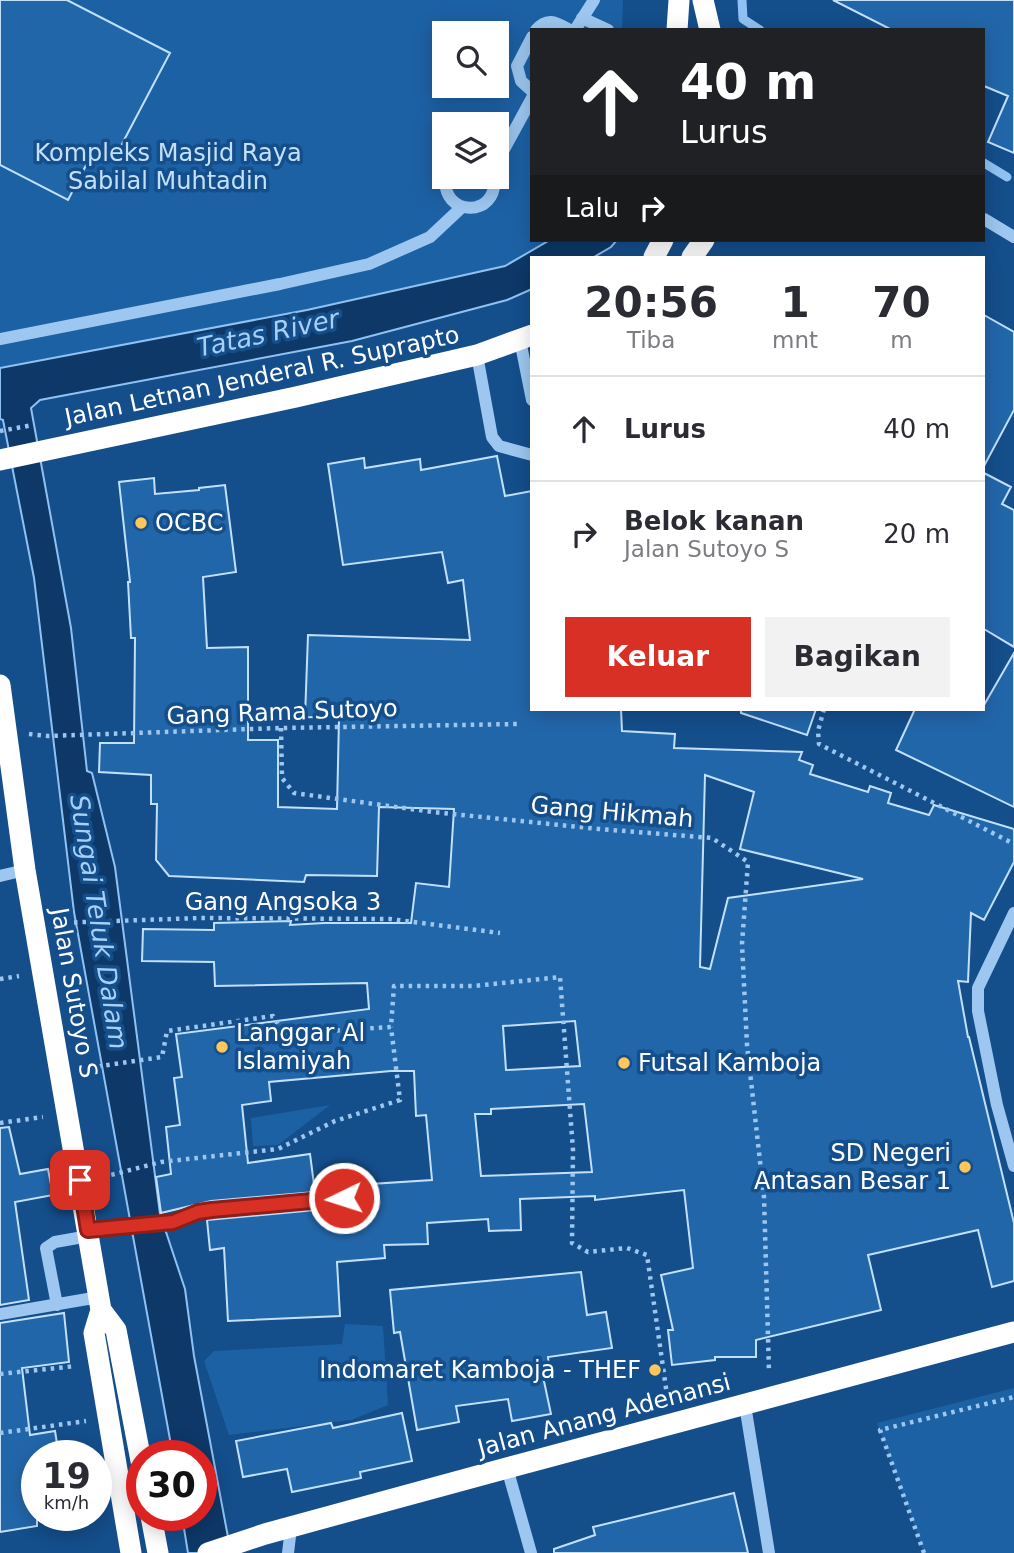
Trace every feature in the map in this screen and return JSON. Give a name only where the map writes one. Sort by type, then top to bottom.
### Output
[{"type":"highway","points":[[677,28],[679,0]]},
{"type":"highway","points":[[704,0],[710,28]]},
{"type":"highway","name":"Jalan Letnan Jenderal R. Suprapto","points":[[0,460],[296,397],[477,355],[526,337]]},
{"type":"highway","name":"Jalan Sutoyo S","points":[[0,685],[25,870],[100,1303],[94,1333],[131,1553]]},
{"type":"highway","name":"Jalan Sutoyo S","points":[[100,1303],[116,1330],[137,1440]]},
{"type":"highway","name":"Jalan Anang Adenansi","points":[[208,1553],[507,1468],[1014,1332]]},
{"type":"highway","points":[[154,1531],[158,1553]]},
{"type":"street","points":[[538,28],[545,21],[552,20],[576,26],[594,0]]},
{"type":"street","points":[[530,41],[517,66],[521,81],[530,89]]},
{"type":"street","points":[[509,140],[530,102]]},
{"type":"street","points":[[445,189],[449,197],[461,207],[479,207],[486,202],[494,189]]},
{"type":"street","points":[[0,340],[369,264],[430,237],[461,207]]},
{"type":"street","points":[[985,220],[1014,237]]},
{"type":"street","points":[[526,337],[530,379]]},
{"type":"street","points":[[477,355],[492,438],[499,446],[530,454]]},
{"type":"street","points":[[0,876],[25,870]]},
{"type":"street","points":[[1014,913],[978,988],[978,1012],[997,1105],[1014,1166]]},
{"type":"street","points":[[57,1305],[46,1248],[55,1242],[89,1233],[173,1222],[198,1212],[368,1196]]},
{"type":"street","points":[[0,1314],[57,1305],[100,1303]]},
{"type":"street","points":[[745,1405],[769,1553]]},
{"type":"street","points":[[507,1468],[531,1553]]},
{"type":"street","points":[[288,1553],[291,1528]]},
{"type":"path","points":[[0,431],[36,424]]},
{"type":"path","points":[[823,711],[818,731],[819,744],[1014,844]]},
{"type":"path","name":"Gang Rama Sutoyo","points":[[48,736],[517,724]]},
{"type":"path","name":"Gang Hikmah","points":[[281,728],[282,778],[294,793],[433,812],[599,830],[712,838],[748,862],[742,944],[747,1045],[764,1197],[769,1398]]},
{"type":"path","name":"Gang Angsoka 3","points":[[64,923],[200,918],[390,919],[500,933]]},
{"type":"path","points":[[114,1176],[161,1162],[278,1149],[335,1121],[400,1100],[391,1027],[394,986],[474,986],[560,977],[572,1150],[572,1243],[588,1252],[627,1248],[647,1255],[672,1424]]},
{"type":"path","points":[[97,1066],[162,1057],[167,1031],[273,1016],[284,1034],[391,1027]]},
{"type":"path","points":[[0,1123],[69,1114]]},
{"type":"path","points":[[0,1374],[98,1363]]},
{"type":"path","points":[[923,1553],[880,1430],[1014,1397]]},
{"type":"path","points":[[0,1433],[108,1418]]},
{"type":"green space","name":"Kompleks Masjid Raya Sabilal Muhtadin","points":[[0,0],[623,0],[622,28],[530,28],[530,242],[547,242],[505,266],[307,310],[0,368]]},
{"type":"green space","points":[[330,1105],[278,1145],[253,1146],[251,1118]]},
{"type":"green space","points":[[345,1324],[383,1326],[388,1405],[351,1420],[229,1435],[204,1361],[214,1351],[342,1344]]},
{"type":"green space","points":[[1014,1388],[1014,1553],[924,1553],[877,1423]]},
{"type":"water","points":[[547,242],[615,242],[596,256],[530,256],[530,290],[507,300],[352,341],[40,400],[31,408],[71,628],[87,771],[92,773],[115,867],[160,1214],[185,1289],[210,1440],[170,1440],[74,912],[34,578],[3,420],[0,419],[0,368],[307,310],[505,266]]},
{"type":"water","points":[[217,1478],[231,1553],[188,1553],[184,1531],[217,1531]]},
{"type":"building","points":[[0,0],[67,0],[170,53],[113,161],[94,150],[68,200],[0,165]]},
{"type":"building","points":[[833,0],[1014,0],[1014,153],[988,142],[1008,96],[985,86],[985,28],[888,28]]},
{"type":"building","points":[[985,316],[1014,332],[1014,410],[985,464]]},
{"type":"building","points":[[497,456],[505,496],[530,491],[530,711],[621,711],[622,731],[675,734],[674,748],[802,752],[799,760],[813,765],[810,774],[868,792],[870,786],[891,793],[888,803],[929,815],[934,805],[1014,829],[1014,862],[984,920],[971,913],[968,982],[958,981],[968,1037],[1014,1223],[1014,1281],[992,1287],[978,1230],[868,1255],[881,1310],[756,1340],[756,1357],[715,1357],[715,1360],[672,1365],[668,1330],[673,1330],[661,1275],[693,1268],[684,1190],[595,1200],[595,1196],[520,1199],[521,1230],[489,1231],[488,1219],[427,1223],[428,1244],[384,1245],[385,1258],[337,1262],[340,1316],[228,1321],[224,1248],[210,1250],[207,1220],[369,1205],[374,1203],[377,1196],[371,1184],[432,1180],[426,1115],[416,1116],[414,1071],[269,1082],[271,1101],[242,1105],[248,1163],[310,1154],[315,1192],[211,1201],[161,1213],[156,1177],[171,1174],[166,1127],[180,1125],[174,1078],[182,1077],[176,1034],[369,1009],[367,983],[215,986],[214,962],[142,961],[143,929],[214,930],[214,923],[291,921],[290,925],[411,923],[416,883],[449,887],[454,809],[379,807],[377,876],[306,875],[304,882],[169,876],[156,860],[157,804],[151,804],[151,775],[99,772],[100,743],[134,743],[135,638],[131,638],[130,582],[119,482],[154,478],[155,494],[225,485],[236,572],[203,577],[207,648],[248,647],[248,740],[278,740],[278,807],[337,809],[339,718],[305,717],[308,635],[470,640],[463,580],[448,583],[442,552],[343,565],[328,464],[364,458],[365,468],[420,459],[421,470]],"holes":[[[705,775],[754,792],[740,849],[863,879],[728,898],[710,969],[700,967]],[[575,1021],[580,1066],[506,1070],[503,1026]],[[584,1104],[592,1172],[481,1176],[475,1114],[491,1114],[491,1109]]]},
{"type":"building","points":[[985,474],[1011,487],[1002,504],[1014,510],[1014,647],[985,630]]},
{"type":"building","points":[[1014,653],[1014,807],[896,750],[914,711],[985,711],[985,703]]},
{"type":"building","points":[[741,711],[815,711],[807,735]]},
{"type":"building","points":[[9,1127],[20,1174],[48,1169],[53,1195],[15,1202],[29,1300],[0,1305],[0,1128]]},
{"type":"building","points":[[581,1272],[587,1315],[606,1312],[612,1348],[548,1357],[549,1366],[541,1367],[551,1414],[512,1421],[508,1399],[456,1406],[459,1422],[417,1430],[400,1332],[394,1333],[390,1290]]},
{"type":"building","points":[[64,1313],[69,1362],[22,1368],[30,1435],[55,1431],[56,1440],[21,1440],[21,1529],[0,1532],[0,1323]]},
{"type":"building","points":[[402,1413],[412,1461],[360,1472],[361,1478],[292,1492],[287,1469],[243,1477],[236,1441],[331,1423],[333,1428]]},
{"type":"building","points":[[734,1493],[748,1553],[554,1553],[554,1549],[595,1535],[593,1527]]},
{"type":"waterway","points":[[742,0],[743,19],[757,28]]},
{"type":"waterway","points":[[985,164],[1007,177]]},
{"type":"place","name":"OCBC","points":[[141,523]]},
{"type":"place","name":"Langgar Al Islamiyah","points":[[222,1047]]},
{"type":"place","name":"Futsal Kamboja","points":[[624,1063]]},
{"type":"place","name":"SD Negeri Antasan Besar 1","points":[[965,1167]]},
{"type":"place","name":"Indomaret Kamboja - THEF","points":[[655,1370]]},
{"type":"route","points":[[80,1180],[88,1230],[173,1222],[198,1212],[212,1210],[344,1198]]},
{"type":"water label","name":"Tatas River","points":[[268,333]]},
{"type":"water label","name":"Sungai Teluk Dalam","points":[[99,922]]}]
